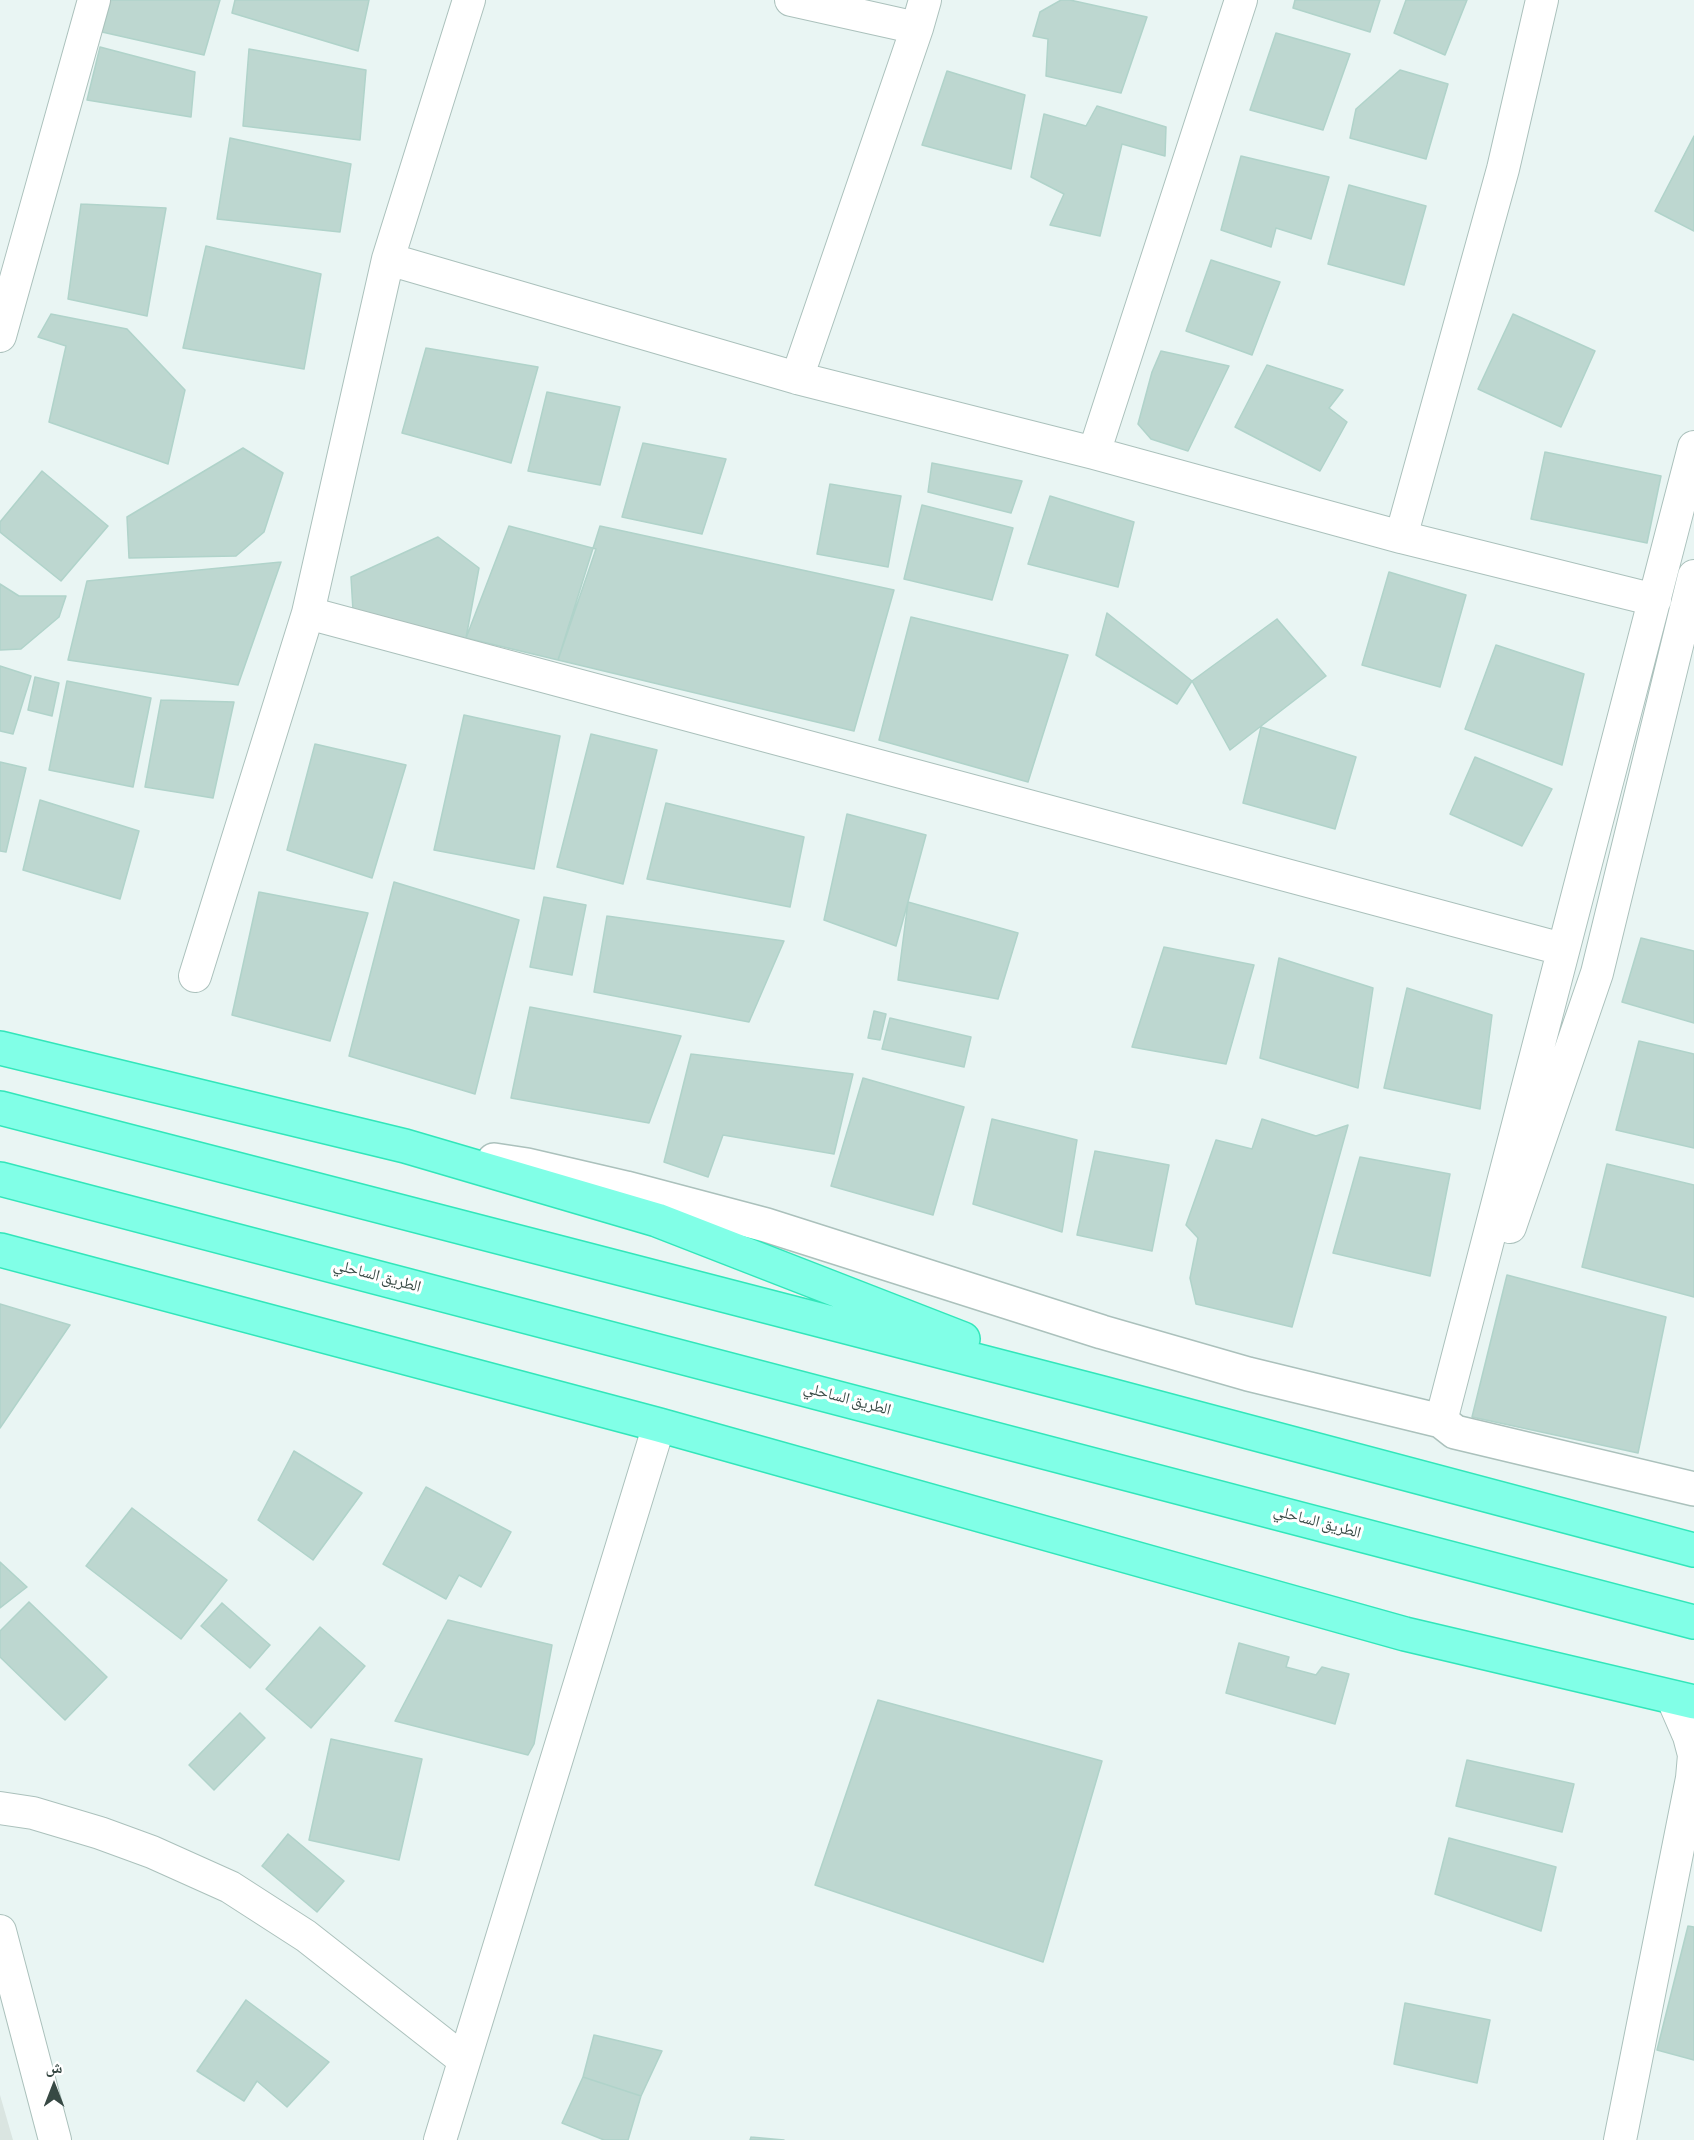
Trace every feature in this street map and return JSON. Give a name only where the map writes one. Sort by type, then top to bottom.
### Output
[{"type":"highway","points":[[0,1048],[405,1146],[657,1220],[1102,1393]]},
{"type":"highway","points":[[0,1108],[1102,1393],[1694,1550]]},
{"type":"highway","name":"الطريق الساحلي","points":[[0,1179],[1694,1622]]},
{"type":"highway","points":[[0,1251],[659,1425],[1405,1634],[1683,1699]]},
{"type":"street","points":[[0,336],[94,0]]},
{"type":"street","points":[[195,976],[308,613],[388,259],[469,0]]},
{"type":"street","points":[[791,0],[921,14],[797,378]]},
{"type":"street","points":[[1094,453],[1241,0]]},
{"type":"street","points":[[1401,537],[1503,169],[1542,0]]},
{"type":"street","points":[[388,259],[797,378],[1094,453],[1401,537],[1655,600]]},
{"type":"street","points":[[1448,1426],[1562,949],[1694,447]]},
{"type":"street","points":[[1448,1426],[1496,1270],[1597,973],[1694,576]]},
{"type":"street","points":[[308,613],[1562,949]]},
{"type":"street","points":[[405,1146],[527,1166],[626,1188],[766,1225],[1091,1328],[1248,1374],[1694,1489]]},
{"type":"street","points":[[440,2140],[659,1425]]},
{"type":"street","points":[[1620,2140],[1692,1778],[1694,1755],[1683,1699]]},
{"type":"street","points":[[0,1808],[33,1813],[100,1833],[152,1852],[231,1887],[306,1936],[464,2061]]},
{"type":"street","points":[[0,1931],[55,2140]]},
{"type":"shaded area","points":[[0,2095],[13,2140],[0,2140]]},
{"type":"building","points":[[111,0],[220,0],[204,55],[102,32]]},
{"type":"building","points":[[235,0],[369,0],[358,51],[232,13]]},
{"type":"building","points":[[1061,0],[1147,17],[1121,93],[1046,76],[1048,39],[1033,36],[1040,12]]},
{"type":"building","points":[[1295,0],[1380,0],[1370,32],[1293,8]]},
{"type":"building","points":[[1406,0],[1467,0],[1445,55],[1394,33]]},
{"type":"building","points":[[1276,33],[1350,54],[1323,130],[1250,110]]},
{"type":"building","points":[[100,47],[195,72],[191,117],[87,100]]},
{"type":"building","points":[[249,49],[366,70],[360,140],[243,126]]},
{"type":"building","points":[[1400,70],[1448,84],[1426,159],[1350,138],[1356,109]]},
{"type":"building","points":[[947,71],[1025,95],[1011,169],[922,145]]},
{"type":"building","points":[[1097,106],[1166,127],[1165,156],[1122,144],[1100,236],[1050,225],[1064,194],[1031,177],[1044,114],[1086,126]]},
{"type":"building","points":[[1694,136],[1694,231],[1655,211]]},
{"type":"building","points":[[230,138],[351,164],[340,232],[217,219]]},
{"type":"building","points":[[1241,156],[1329,177],[1311,239],[1276,228],[1271,247],[1221,230]]},
{"type":"building","points":[[1349,185],[1426,206],[1404,285],[1328,264]]},
{"type":"building","points":[[81,204],[166,208],[147,316],[68,299]]},
{"type":"building","points":[[206,246],[321,274],[304,369],[183,348]]},
{"type":"building","points":[[1211,260],[1280,282],[1252,355],[1186,331]]},
{"type":"building","points":[[51,314],[127,329],[185,390],[168,464],[49,422],[66,346],[38,337]]},
{"type":"building","points":[[1513,314],[1595,351],[1561,427],[1478,389]]},
{"type":"building","points":[[426,348],[538,367],[511,463],[402,433]]},
{"type":"building","points":[[1161,351],[1229,366],[1188,451],[1151,439],[1138,424],[1152,372]]},
{"type":"building","points":[[1267,365],[1343,390],[1329,408],[1347,422],[1320,471],[1235,427]]},
{"type":"building","points":[[547,392],[620,407],[600,485],[528,471]]},
{"type":"building","points":[[643,443],[726,459],[702,534],[622,517]]},
{"type":"building","points":[[243,448],[283,473],[264,532],[236,556],[129,558],[127,517]]},
{"type":"building","points":[[1545,452],[1661,476],[1647,543],[1531,519]]},
{"type":"building","points":[[932,463],[1022,481],[1011,513],[928,492]]},
{"type":"building","points":[[42,471],[108,526],[61,581],[0,532],[0,522]]},
{"type":"building","points":[[830,484],[901,496],[888,567],[817,554]]},
{"type":"building","points":[[1050,496],[1134,522],[1118,587],[1028,564]]},
{"type":"building","points":[[922,505],[1013,528],[992,600],[904,579]]},
{"type":"building","points":[[509,526],[596,549],[558,660],[466,638]]},
{"type":"building","points":[[600,526],[894,590],[854,731],[558,660]]},
{"type":"building","points":[[438,537],[479,568],[466,638],[353,611],[351,577]]},
{"type":"building","points":[[281,562],[238,685],[68,660],[87,581]]},
{"type":"building","points":[[1389,572],[1466,595],[1440,687],[1362,665]]},
{"type":"building","points":[[0,584],[19,596],[66,596],[59,617],[21,649],[0,650]]},
{"type":"building","points":[[1107,613],[1192,681],[1177,704],[1096,655]]},
{"type":"building","points":[[911,617],[1068,655],[1028,782],[879,740]]},
{"type":"building","points":[[1277,619],[1326,676],[1230,750],[1192,681]]},
{"type":"building","points":[[1496,645],[1584,674],[1562,765],[1465,729]]},
{"type":"building","points":[[0,666],[31,676],[13,734],[0,731]]},
{"type":"building","points":[[35,677],[59,683],[52,716],[28,710]]},
{"type":"building","points":[[67,681],[151,698],[133,787],[49,770]]},
{"type":"building","points":[[161,700],[234,702],[213,798],[145,787]]},
{"type":"building","points":[[464,715],[560,736],[534,869],[434,850]]},
{"type":"building","points":[[1261,727],[1356,757],[1335,829],[1243,803]]},
{"type":"building","points":[[591,734],[657,750],[623,884],[557,867]]},
{"type":"building","points":[[315,744],[406,765],[372,878],[287,850]]},
{"type":"building","points":[[1475,757],[1552,789],[1522,846],[1450,814]]},
{"type":"building","points":[[0,762],[26,768],[6,852],[0,851]]},
{"type":"building","points":[[40,800],[139,831],[120,899],[23,870]]},
{"type":"building","points":[[666,803],[804,837],[790,907],[647,879]]},
{"type":"building","points":[[847,814],[926,835],[896,946],[824,920]]},
{"type":"building","points":[[394,882],[519,920],[475,1094],[349,1056]]},
{"type":"building","points":[[259,892],[368,913],[330,1041],[232,1015]]},
{"type":"building","points":[[544,897],[586,905],[572,975],[530,967]]},
{"type":"building","points":[[908,902],[1018,933],[998,999],[898,980]]},
{"type":"building","points":[[607,916],[784,941],[749,1022],[594,992]]},
{"type":"building","points":[[1641,938],[1694,951],[1694,1023],[1622,1002]]},
{"type":"building","points":[[1164,947],[1254,965],[1226,1064],[1132,1047]]},
{"type":"building","points":[[1279,958],[1373,988],[1358,1088],[1260,1058]]},
{"type":"building","points":[[1407,988],[1492,1015],[1480,1109],[1384,1088]]},
{"type":"building","points":[[530,1007],[681,1036],[649,1123],[511,1098]]},
{"type":"building","points":[[874,1011],[886,1014],[880,1040],[868,1038]]},
{"type":"building","points":[[890,1018],[971,1037],[964,1067],[882,1049]]},
{"type":"building","points":[[1639,1041],[1694,1054],[1694,1148],[1616,1130]]},
{"type":"building","points":[[691,1054],[853,1074],[834,1154],[723,1135],[708,1177],[664,1162]]},
{"type":"building","points":[[863,1078],[964,1107],[933,1215],[831,1186]]},
{"type":"building","points":[[992,1119],[1077,1140],[1062,1232],[973,1204]]},
{"type":"building","points":[[1262,1119],[1316,1136],[1348,1125],[1292,1327],[1196,1304],[1190,1278],[1198,1238],[1186,1225],[1216,1140],[1252,1149]]},
{"type":"building","points":[[1095,1151],[1169,1165],[1152,1251],[1077,1235]]},
{"type":"building","points":[[1360,1157],[1450,1174],[1430,1276],[1333,1253]]},
{"type":"building","points":[[1607,1164],[1694,1185],[1694,1297],[1582,1267]]},
{"type":"building","points":[[1507,1275],[1666,1317],[1638,1453],[1472,1417]]},
{"type":"building","points":[[0,1304],[70,1325],[0,1428]]},
{"type":"building","points":[[294,1451],[362,1493],[313,1560],[258,1520]]},
{"type":"building","points":[[426,1487],[511,1532],[481,1587],[459,1575],[446,1599],[383,1564]]},
{"type":"building","points":[[132,1508],[227,1580],[181,1639],[86,1566]]},
{"type":"building","points":[[0,1562],[27,1587],[0,1608]]},
{"type":"building","points":[[29,1602],[107,1677],[65,1720],[0,1657],[0,1631]]},
{"type":"building","points":[[222,1603],[270,1645],[250,1668],[201,1626]]},
{"type":"building","points":[[448,1620],[552,1645],[534,1744],[528,1755],[395,1721]]},
{"type":"building","points":[[320,1627],[365,1666],[311,1728],[266,1689]]},
{"type":"building","points":[[1239,1643],[1289,1657],[1286,1667],[1316,1675],[1322,1667],[1349,1674],[1335,1724],[1226,1693]]},
{"type":"building","points":[[878,1700],[1102,1761],[1043,1962],[815,1885]]},
{"type":"building","points":[[240,1713],[265,1738],[214,1790],[189,1765]]},
{"type":"building","points":[[331,1739],[422,1759],[399,1860],[309,1840]]},
{"type":"building","points":[[1467,1760],[1574,1784],[1562,1832],[1456,1806]]},
{"type":"building","points":[[288,1834],[344,1881],[317,1912],[262,1866]]},
{"type":"building","points":[[1449,1838],[1556,1867],[1541,1931],[1435,1894]]},
{"type":"building","points":[[1688,1926],[1694,1927],[1694,2060],[1657,2050]]},
{"type":"building","points":[[246,2000],[329,2062],[287,2107],[257,2081],[244,2101],[197,2071]]},
{"type":"building","points":[[1405,2003],[1490,2020],[1477,2083],[1394,2064]]},
{"type":"building","points":[[594,2035],[662,2051],[641,2096],[583,2077]]},
{"type":"building","points":[[583,2077],[641,2096],[628,2140],[604,2140],[562,2123]]},
{"type":"building","points":[[751,2137],[784,2140],[750,2140]]}]
